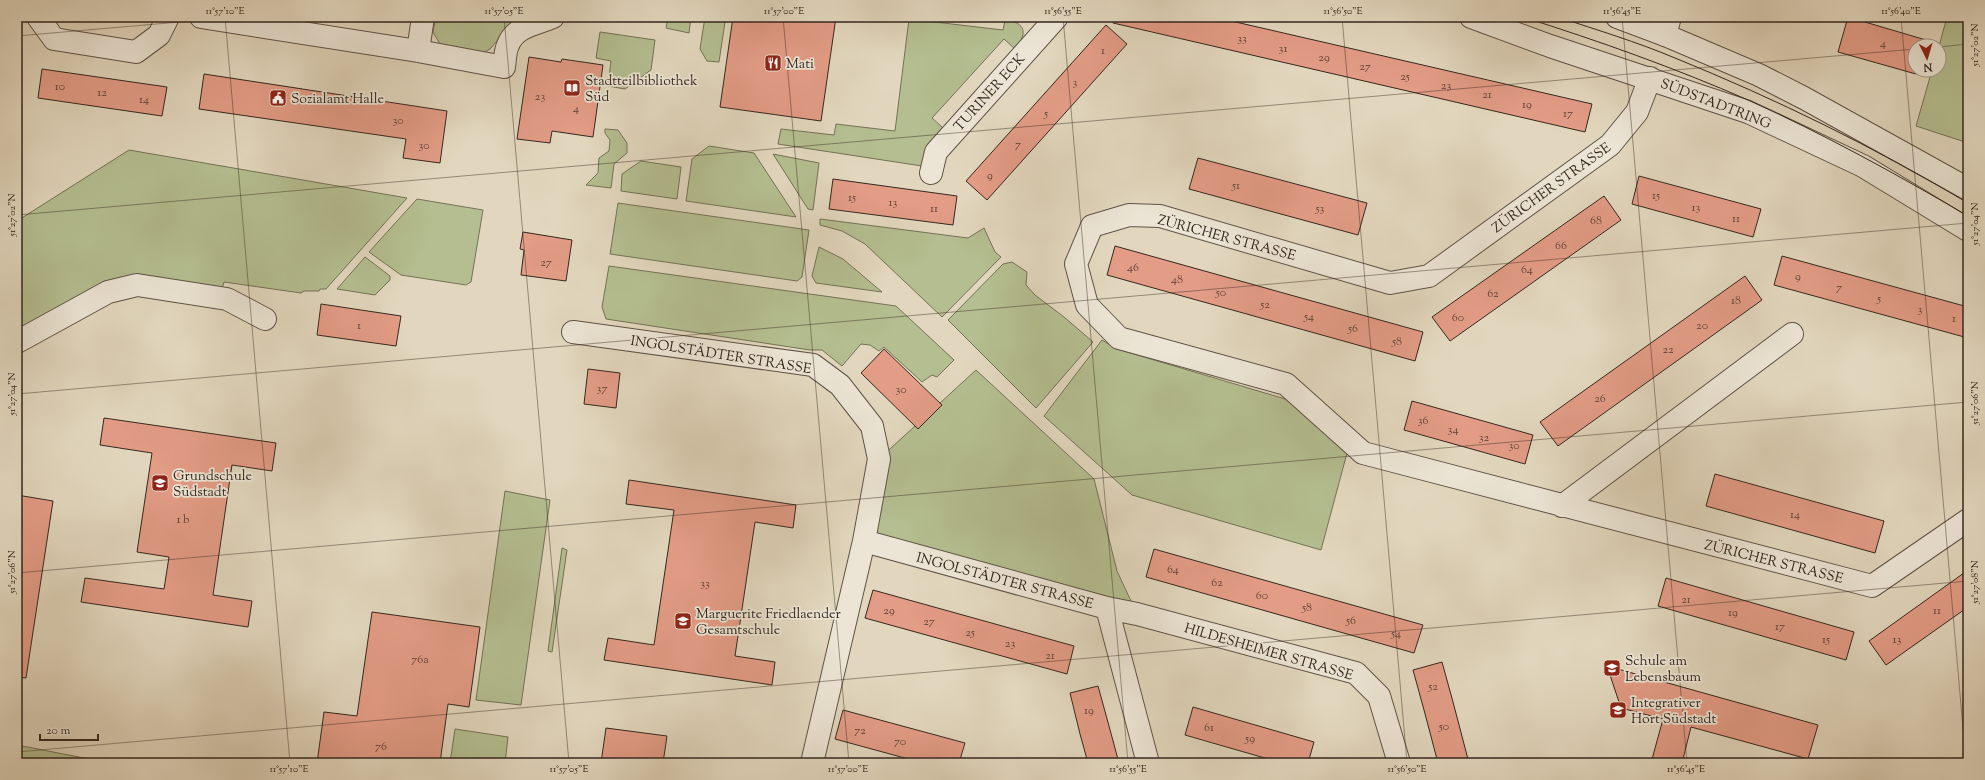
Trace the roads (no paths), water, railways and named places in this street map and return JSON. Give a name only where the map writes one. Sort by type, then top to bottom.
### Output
[{"type":"street","points":[[38,17],[54,39],[136,52],[159,35],[168,17]]},
{"type":"street","points":[[201,17],[418,50],[504,67],[508,44],[514,34],[528,25],[553,17]]},
{"type":"street","points":[[418,50],[424,17]]},
{"type":"street","name":"TURINER ECK","points":[[931,173],[936,152],[1057,17]]},
{"type":"street","name":"SÜDSTADTRING","points":[[1471,17],[1550,46],[1650,78],[1748,112],[1863,166],[1968,230]]},
{"type":"street","points":[[1617,17],[1668,26],[1759,75],[1798,94],[1968,190]]},
{"type":"street","name":"ZÜRICHER STRASSE","points":[[1650,78],[1637,112],[1610,146],[1429,276],[1390,283],[1160,216],[1129,215],[1092,226],[1076,264],[1086,305],[1119,338],[1286,384],[1363,453],[1872,586],[1968,520]]},
{"type":"street","points":[[17,342],[108,292],[136,285],[227,299],[266,320]]},
{"type":"street","name":"INGOLSTÄDTER STRASSE","points":[[573,332],[813,365],[840,385],[872,426],[879,459],[864,541],[814,763]]},
{"type":"street","points":[[1562,506],[1792,334]]},
{"type":"street","name":"INGOLSTÄDTER STRASSE","points":[[864,541],[1107,608],[1148,763]]},
{"type":"street","name":"HILDESHEIMER STRASSE","points":[[1107,608],[1136,614],[1356,672],[1379,696],[1399,763]]},
{"type":"tram line","points":[[1523,17],[1637,56],[1748,100],[1860,155],[1968,216]]},
{"type":"tram line","points":[[1558,17],[1661,52],[1750,90],[1861,143],[1968,203]]},
{"type":"place","name":"Mati","points":[[773,63]]},
{"type":"place","name":"Stadtteilbibliothek Süd","points":[[572,88]]},
{"type":"place","name":"Sozialamt Halle","points":[[278,98]]},
{"type":"place","name":"Grundschule Südstadt","points":[[160,483]]},
{"type":"place","name":"Marguerite Friedlaender Gesamtschule","points":[[683,621]]},
{"type":"place","name":"Schule am Lebensbaum","points":[[1612,668]]},
{"type":"place","name":"Integrativer Hort Südstadt","points":[[1618,710]]}]
